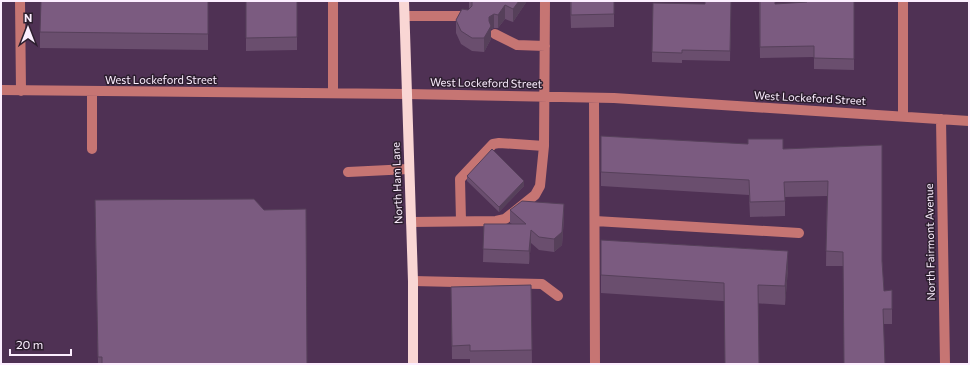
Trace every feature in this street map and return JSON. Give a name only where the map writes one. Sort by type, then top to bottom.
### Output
[{"type":"main road","name":"North Ham Lane","points":[[404,1],[413,281],[413,364]]},
{"type":"street","points":[[20,1],[21,91]]},
{"type":"street","points":[[333,1],[333,93]]},
{"type":"street","points":[[411,222],[496,221],[505,219],[535,195],[540,186],[544,146],[545,1]]},
{"type":"street","points":[[903,1],[903,116]]},
{"type":"street","points":[[404,16],[466,17]]},
{"type":"street","points":[[495,34],[517,46],[545,46]]},
{"type":"street","name":"West Lockeford Street","points":[[1,90],[545,96],[969,121]]},
{"type":"street","points":[[92,91],[92,149]]},
{"type":"street","points":[[594,98],[595,364]]},
{"type":"street","name":"North Fairmont Avenue","points":[[941,119],[945,364]]},
{"type":"street","points":[[461,221],[460,179],[494,144],[544,146]]},
{"type":"street","points":[[348,172],[409,169]]},
{"type":"street","points":[[595,221],[799,233]]},
{"type":"street","points":[[413,281],[542,284],[558,296]]},
{"type":"building","points":[[41,1],[208,1],[208,34],[40,32]]},
{"type":"building","points":[[246,1],[297,1],[297,37],[246,38]]},
{"type":"building","points":[[472,1],[519,1],[513,9],[505,5],[498,15],[494,14],[489,17],[491,26],[484,38],[472,38],[461,31],[456,20],[462,9],[468,10],[472,6]]},
{"type":"building","points":[[571,1],[614,1],[614,14],[571,15]]},
{"type":"building","points":[[705,1],[731,1],[730,51],[682,50],[682,53],[652,52],[653,3],[705,4]]},
{"type":"building","points":[[760,1],[775,1],[775,4],[807,1],[854,1],[854,59],[814,58],[814,46],[760,47]]},
{"type":"building","points":[[601,136],[748,144],[748,139],[783,139],[783,149],[882,145],[882,261],[884,291],[892,290],[892,309],[883,309],[885,364],[844,364],[843,252],[826,251],[828,181],[784,182],[785,201],[750,202],[749,180],[601,172]]},
{"type":"building","points":[[492,149],[524,181],[499,207],[467,176]]},
{"type":"building","points":[[254,199],[264,210],[306,209],[307,364],[102,364],[102,357],[98,357],[95,200]]},
{"type":"building","points":[[522,201],[564,204],[562,232],[554,239],[539,237],[531,230],[529,251],[483,249],[484,224],[526,224],[510,210]]},
{"type":"building","points":[[601,240],[788,251],[785,286],[758,285],[759,364],[725,364],[724,283],[601,275]]},
{"type":"building","points":[[531,285],[532,350],[470,351],[470,345],[452,346],[451,287]]}]
